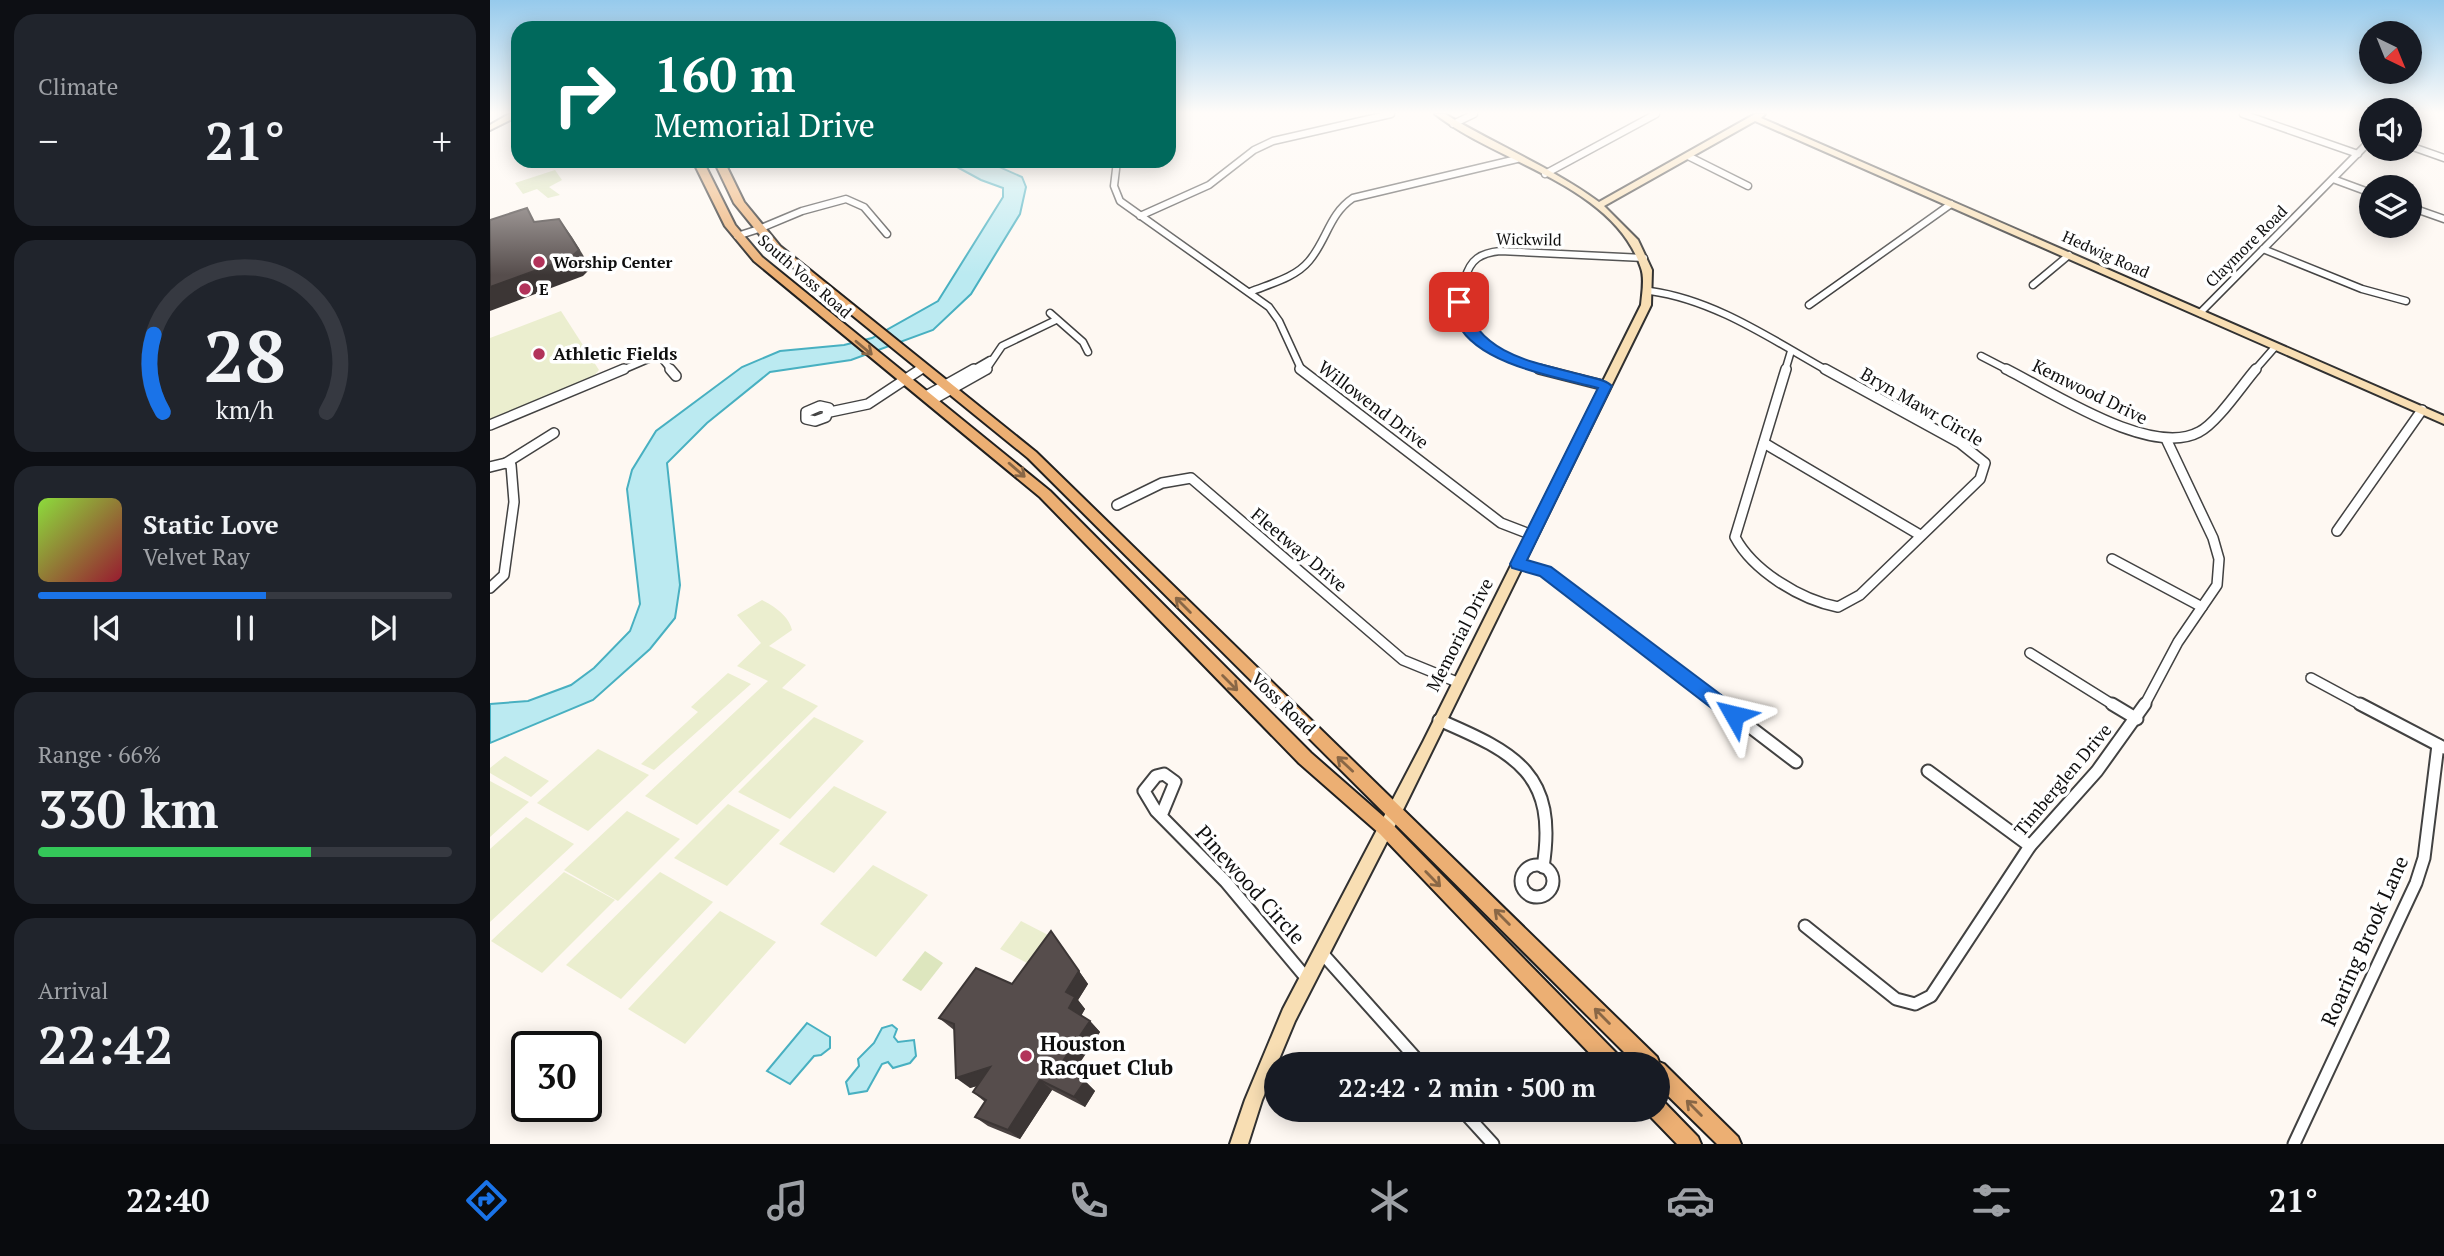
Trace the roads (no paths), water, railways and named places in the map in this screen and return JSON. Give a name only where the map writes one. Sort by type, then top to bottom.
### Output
[{"type":"main road","name":"South Voss Road","points":[[702,168],[737,236],[758,259],[886,366]]},
{"type":"main road","name":"South Voss Road","points":[[722,168],[730,188],[776,248],[908,354]]},
{"type":"main road","points":[[797,292],[812,277]]},
{"type":"main road","name":"Voss Road","points":[[908,354],[1032,456],[1638,1052]]},
{"type":"main road","name":"Voss Road","points":[[886,366],[983,441],[1045,494],[1305,758],[1386,830],[1601,1052]]},
{"type":"main road","points":[[983,441],[1002,431]]},
{"type":"main road","points":[[1111,563],[1130,552]]},
{"type":"main road","points":[[1184,638],[1203,626]]},
{"type":"main road","points":[[1670,1084],[1731,1144]]},
{"type":"main road","points":[[1670,1122],[1691,1144]]},
{"type":"street","points":[[1140,216],[1209,185],[1232,167]]},
{"type":"street","points":[[1250,292],[1307,263],[1334,211],[1346,200],[1367,192],[1479,167]]},
{"type":"street","points":[[1533,167],[1601,204],[1627,228],[1644,258],[1650,291]]},
{"type":"street","points":[[1545,174],[1557,167]]},
{"type":"street","points":[[1601,204],[1667,167]]},
{"type":"street","points":[[1711,167],[1748,186]]},
{"type":"street","name":"Hedwig Road","points":[[1871,167],[2444,420]]},
{"type":"street","name":"Claymore Road","points":[[2200,313],[2345,167]]},
{"type":"street","name":"Willowend Drive","points":[[1116,168],[1114,186],[1120,201],[1269,306],[1279,321],[1301,370],[1501,523],[1532,535]]},
{"type":"street","points":[[2333,179],[2359,189]]},
{"type":"street","points":[[737,236],[786,221],[803,212],[845,198],[855,202],[887,234]]},
{"type":"street","points":[[1809,306],[1951,204]]},
{"type":"street","points":[[2422,211],[2444,219]]},
{"type":"street","points":[[2263,249],[2362,289],[2406,301]]},
{"type":"street","name":"Wickwild","points":[[1606,386],[1509,359],[1482,341],[1464,323],[1460,313],[1459,302],[1468,265],[1479,255],[1500,251],[1644,258]]},
{"type":"street","points":[[2033,285],[2069,255]]},
{"type":"street","name":"Bryn Mawr Circle","points":[[1650,291],[1702,302],[1960,443],[1985,463],[1980,479],[1850,602],[1838,607],[1815,603],[1743,553],[1735,537],[1791,351]]},
{"type":"street","name":"Memorial Drive","points":[[1239,1144],[1252,1100],[1321,952],[1386,830],[1646,305],[1650,291]]},
{"type":"street","points":[[1050,313],[1083,342],[1088,352]]},
{"type":"street","points":[[929,398],[986,370],[1002,346],[1056,320]]},
{"type":"street","name":"Kemwood Drive","points":[[1980,356],[2121,428],[2145,438],[2167,441],[2189,438],[2202,431],[2275,347]]},
{"type":"street","points":[[490,425],[655,356],[660,356],[676,376]]},
{"type":"street","points":[[830,412],[868,404],[924,367]]},
{"type":"street","points":[[2337,531],[2422,410]]},
{"type":"street","points":[[490,467],[506,463],[554,433]]},
{"type":"street","name":"Timberglen Drive","points":[[1805,926],[1896,999],[1914,1004],[1931,996],[2030,846],[2097,771],[2137,719],[2178,642],[2217,584],[2219,559],[2213,538],[2167,441]]},
{"type":"street","points":[[1764,443],[1920,536]]},
{"type":"street","points":[[490,588],[505,575],[514,502],[511,465],[506,463]]},
{"type":"street","name":"Fleetway Drive","points":[[1117,505],[1177,477],[1191,478],[1403,660],[1457,682]]},
{"type":"street","points":[[2112,559],[2202,607]]},
{"type":"street","points":[[1518,564],[1545,571],[1796,762]]},
{"type":"street","points":[[2030,653],[2137,719]]},
{"type":"street","points":[[2311,678],[2441,746]]},
{"type":"street","points":[[1439,720],[1505,750],[1536,781],[1550,823],[1543,867]]},
{"type":"street","name":"Roaring Brook Lane","points":[[2294,1144],[2416,883],[2424,858],[2441,746]]},
{"type":"street","points":[[1928,771],[2030,846]]},
{"type":"street","name":"Pinewood Circle","points":[[1161,816],[1226,882],[1308,980]]},
{"type":"street","points":[[1321,952],[1410,1052]]},
{"type":"street","points":[[1473,1122],[1493,1144]]},
{"type":"water","points":[[959,168],[1002,168],[1022,177],[1026,187],[1020,214],[971,294],[933,330],[851,360],[770,372],[707,423],[667,463],[680,585],[675,618],[650,649],[593,700],[490,743],[490,704],[528,701],[571,685],[594,668],[630,631],[640,604],[627,489],[632,470],[656,431],[742,367],[780,351],[844,345],[872,338],[938,301],[1003,197],[1003,188]]},
{"type":"water","points":[[807,1023],[830,1037],[830,1048],[821,1055],[814,1056],[790,1084],[767,1071]]},
{"type":"water","points":[[892,1025],[897,1029],[894,1037],[898,1042],[914,1040],[916,1056],[910,1063],[893,1068],[888,1062],[882,1064],[867,1091],[849,1094],[846,1082],[859,1066],[858,1059],[874,1043],[882,1028]]},
{"type":"place","name":"Worship Center","points":[[539,262]]},
{"type":"place","name":"E","points":[[525,289]]},
{"type":"place","name":"Athletic Fields","points":[[539,354]]},
{"type":"place","name":"Houston Racquet Club","points":[[1026,1056]]}]
